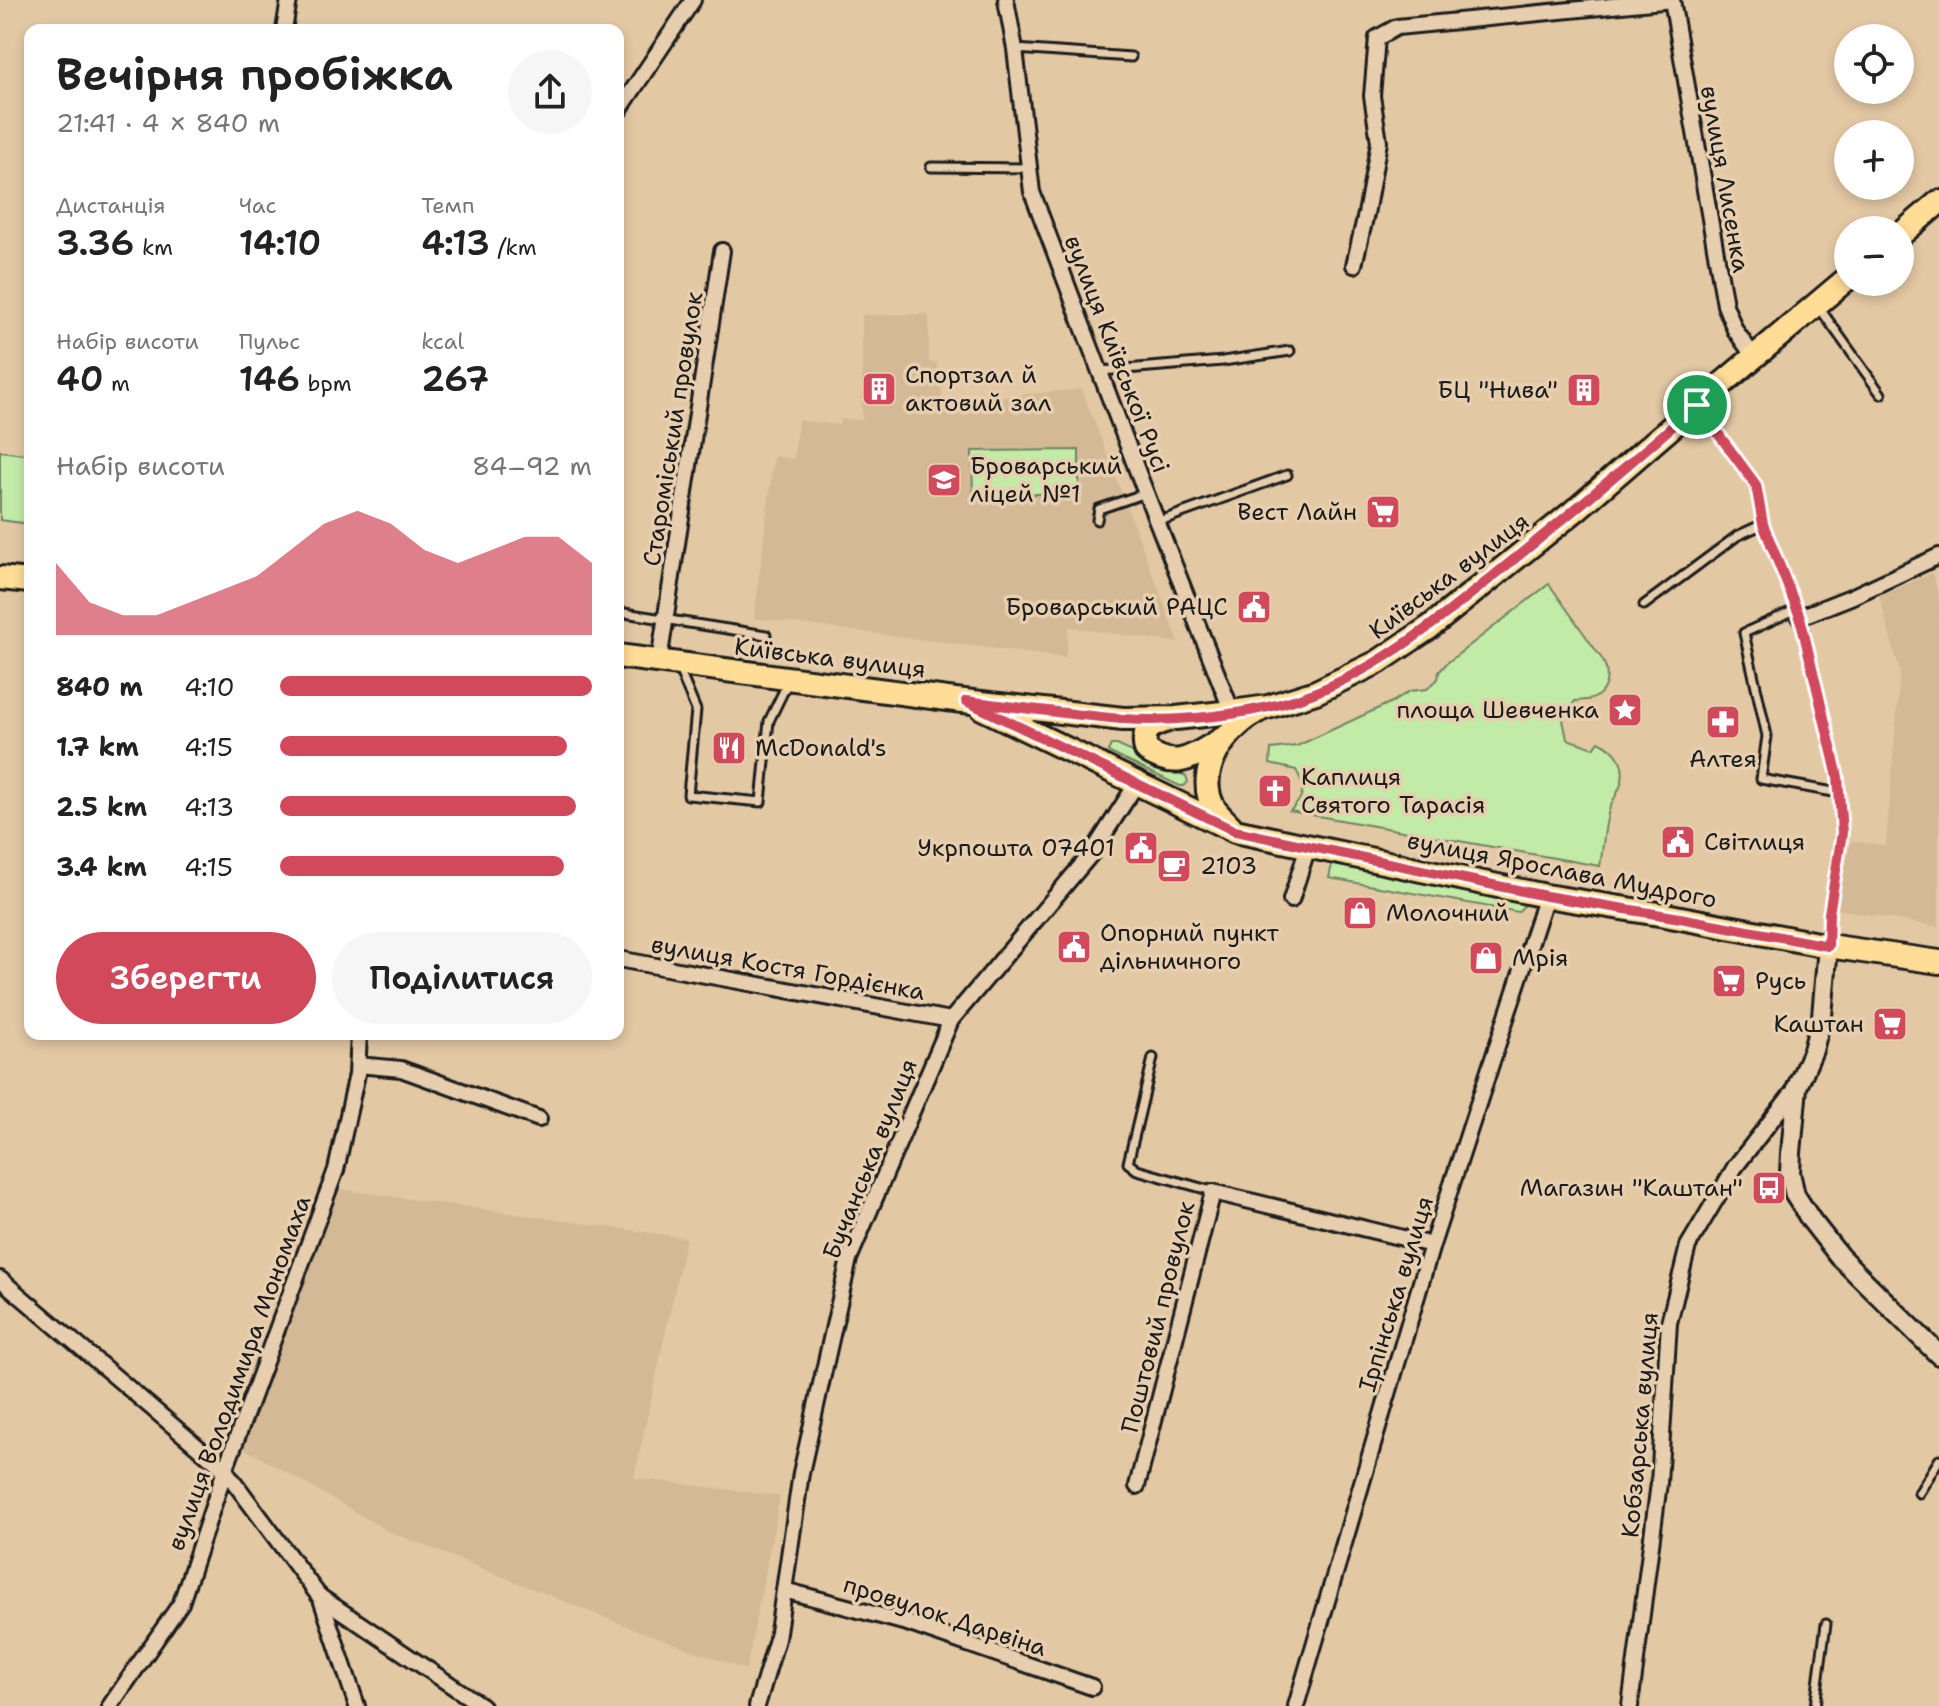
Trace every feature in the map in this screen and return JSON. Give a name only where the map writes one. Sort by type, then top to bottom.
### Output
[{"type":"main road","points":[[1914,223],[1939,202]]},
{"type":"main road","name":"Київська вулиця","points":[[624,657],[1123,719],[1176,718],[1268,707],[1353,676],[1430,627],[1578,508],[1834,290]]},
{"type":"main road","points":[[0,578],[24,580]]},
{"type":"main road","name":"вулиця Ярослава Мудрого","points":[[966,701],[1235,831],[1546,896],[1828,946],[1939,962]]},
{"type":"main road","points":[[1235,831],[1215,810],[1207,786],[1212,761],[1227,737],[1249,716],[1268,707]]},
{"type":"main road","points":[[1176,718],[1153,725],[1143,740],[1146,750],[1165,761],[1184,760],[1227,737]]},
{"type":"street","points":[[285,24],[289,0]]},
{"type":"street","points":[[624,103],[693,0]]},
{"type":"street","name":"вулиця Київської Русі","points":[[1006,0],[1032,192],[1232,712]]},
{"type":"street","points":[[1354,265],[1379,142],[1372,96],[1377,38],[1397,27],[1672,0]]},
{"type":"street","name":"вулиця Лисенка","points":[[1672,0],[1725,305],[1735,330],[1754,357]]},
{"type":"street","name":"Староміський провулок","points":[[668,662],[666,620],[722,251]]},
{"type":"street","points":[[1799,613],[1853,596],[1939,556]]},
{"type":"street","name":"Бучанська вулиця","points":[[757,1706],[777,1639],[801,1473],[849,1259],[951,1020],[1092,853],[1137,783]]},
{"type":"street","points":[[1291,900],[1308,847]]},
{"type":"street","name":"Ірпінська вулиця","points":[[1296,1706],[1432,1245],[1546,896]]},
{"type":"street","points":[[1828,946],[1822,1016],[1813,1050],[1797,1087],[1790,1163],[1795,1195],[1840,1257],[1939,1355]]},
{"type":"street","name":"вулиця Костя Гордієнка","points":[[624,960],[951,1020]]},
{"type":"street","name":"вулиця Володимира Мономаха","points":[[110,1706],[181,1603],[225,1470],[336,1170],[358,1065],[359,1040]]},
{"type":"street","points":[[358,1065],[401,1069],[539,1119]]},
{"type":"street","name":"Кобзарська вулиця","points":[[1630,1706],[1659,1483],[1669,1323],[1688,1246],[1735,1167],[1797,1087]]},
{"type":"street","name":"Поштовий провулок","points":[[1137,1486],[1213,1192],[1432,1245]]},
{"type":"street","points":[[0,1279],[225,1470],[319,1596],[357,1706]]},
{"type":"street","name":"провулок Дарвіна","points":[[784,1590],[907,1623],[1092,1687]]},
{"type":"street","points":[[319,1596],[482,1706]]},
{"type":"lane","points":[[1015,49],[1131,57]]},
{"type":"lane","points":[[931,167],[1029,168]]},
{"type":"lane","points":[[1817,304],[1881,394]]},
{"type":"lane","points":[[1100,371],[1223,361],[1290,351]]},
{"type":"lane","points":[[1697,405],[1756,485],[1763,524],[1799,613],[1838,777],[1842,833],[1829,914],[1828,946]]},
{"type":"lane","points":[[1157,522],[1287,475]]},
{"type":"lane","points":[[1097,520],[1099,509],[1146,493]]},
{"type":"lane","points":[[1644,605],[1737,536],[1763,524]]},
{"type":"lane","points":[[624,613],[766,635]]},
{"type":"lane","points":[[1799,613],[1744,633],[1767,736],[1761,779],[1839,793]]},
{"type":"lane","points":[[668,662],[696,710],[688,795],[761,802],[769,721],[790,679]]},
{"type":"lane","points":[[1153,1058],[1128,1163],[1137,1170],[1213,1192]]},
{"type":"lane","points":[[1919,1493],[1939,1460]]},
{"type":"lane","points":[[1815,1706],[1826,1624]]},
{"type":"shaded area","name":"Броварський ліцей №1","points":[[929,314],[929,362],[937,363],[943,402],[1082,389],[1179,643],[1069,627],[1065,658],[754,618],[774,456],[794,459],[798,420],[839,425],[841,419],[862,420],[862,315]]},
{"type":"shaded area","points":[[1932,573],[1939,596],[1939,927],[1837,909],[1851,841],[1886,846],[1900,672],[1879,596]]},
{"type":"shaded area","points":[[339,1189],[686,1238],[634,1478],[780,1496],[746,1670],[388,1531],[244,1448]]},
{"type":"green space","points":[[1079,450],[1079,494],[973,494],[972,451]]},
{"type":"green space","points":[[0,451],[24,454],[24,523],[0,520]]},
{"type":"green space","points":[[1549,584],[1606,669],[1605,684],[1600,693],[1591,699],[1575,701],[1563,720],[1567,739],[1594,748],[1599,741],[1616,754],[1622,766],[1620,787],[1607,817],[1600,866],[1290,811],[1301,796],[1301,782],[1296,770],[1270,764],[1271,749],[1297,746],[1410,691],[1427,689],[1438,679],[1439,672],[1447,663]]},
{"type":"green space","points":[[1111,745],[1186,776],[1188,782],[1180,786],[1110,753]]},
{"type":"green space","points":[[1332,864],[1528,901],[1518,912],[1329,878]]},
{"type":"place","name":"Спортзал й актовий зал","points":[[879,389]]},
{"type":"place","name":"БЦ \"Нива\"","points":[[1584,390]]},
{"type":"place","name":"Броварський ліцей №1","points":[[944,480]]},
{"type":"place","name":"Вест Лайн","points":[[1383,512]]},
{"type":"place","name":"Броварський РАЦС","points":[[1254,607]]},
{"type":"place","name":"площа Шевченка","points":[[1625,710]]},
{"type":"place","name":"Алтея","points":[[1723,722]]},
{"type":"place","name":"McDonald's","points":[[729,748]]},
{"type":"place","name":"Каплиця Святого Тарасія","points":[[1275,791]]},
{"type":"place","name":"Світлиця","points":[[1678,842]]},
{"type":"place","name":"Укрпошта 07401","points":[[1141,848]]},
{"type":"place","name":"2103","points":[[1174,866]]},
{"type":"place","name":"Молочний","points":[[1360,913]]},
{"type":"place","name":"Опорний пункт дільничного","points":[[1074,947]]},
{"type":"place","name":"Мрія","points":[[1486,958]]},
{"type":"place","name":"Русь","points":[[1729,981]]},
{"type":"place","name":"Каштан","points":[[1890,1024]]},
{"type":"place","name":"Магазин \"Каштан\"","points":[[1769,1188]]},
{"type":"route","points":[[1697,405],[1756,485],[1763,524],[1800,617],[1838,777],[1842,833],[1829,914],[1828,946],[1546,896],[1235,831],[966,701],[1123,719],[1150,719],[1204,716],[1268,707],[1316,692],[1378,662],[1430,627],[1578,508],[1697,405]]}]
